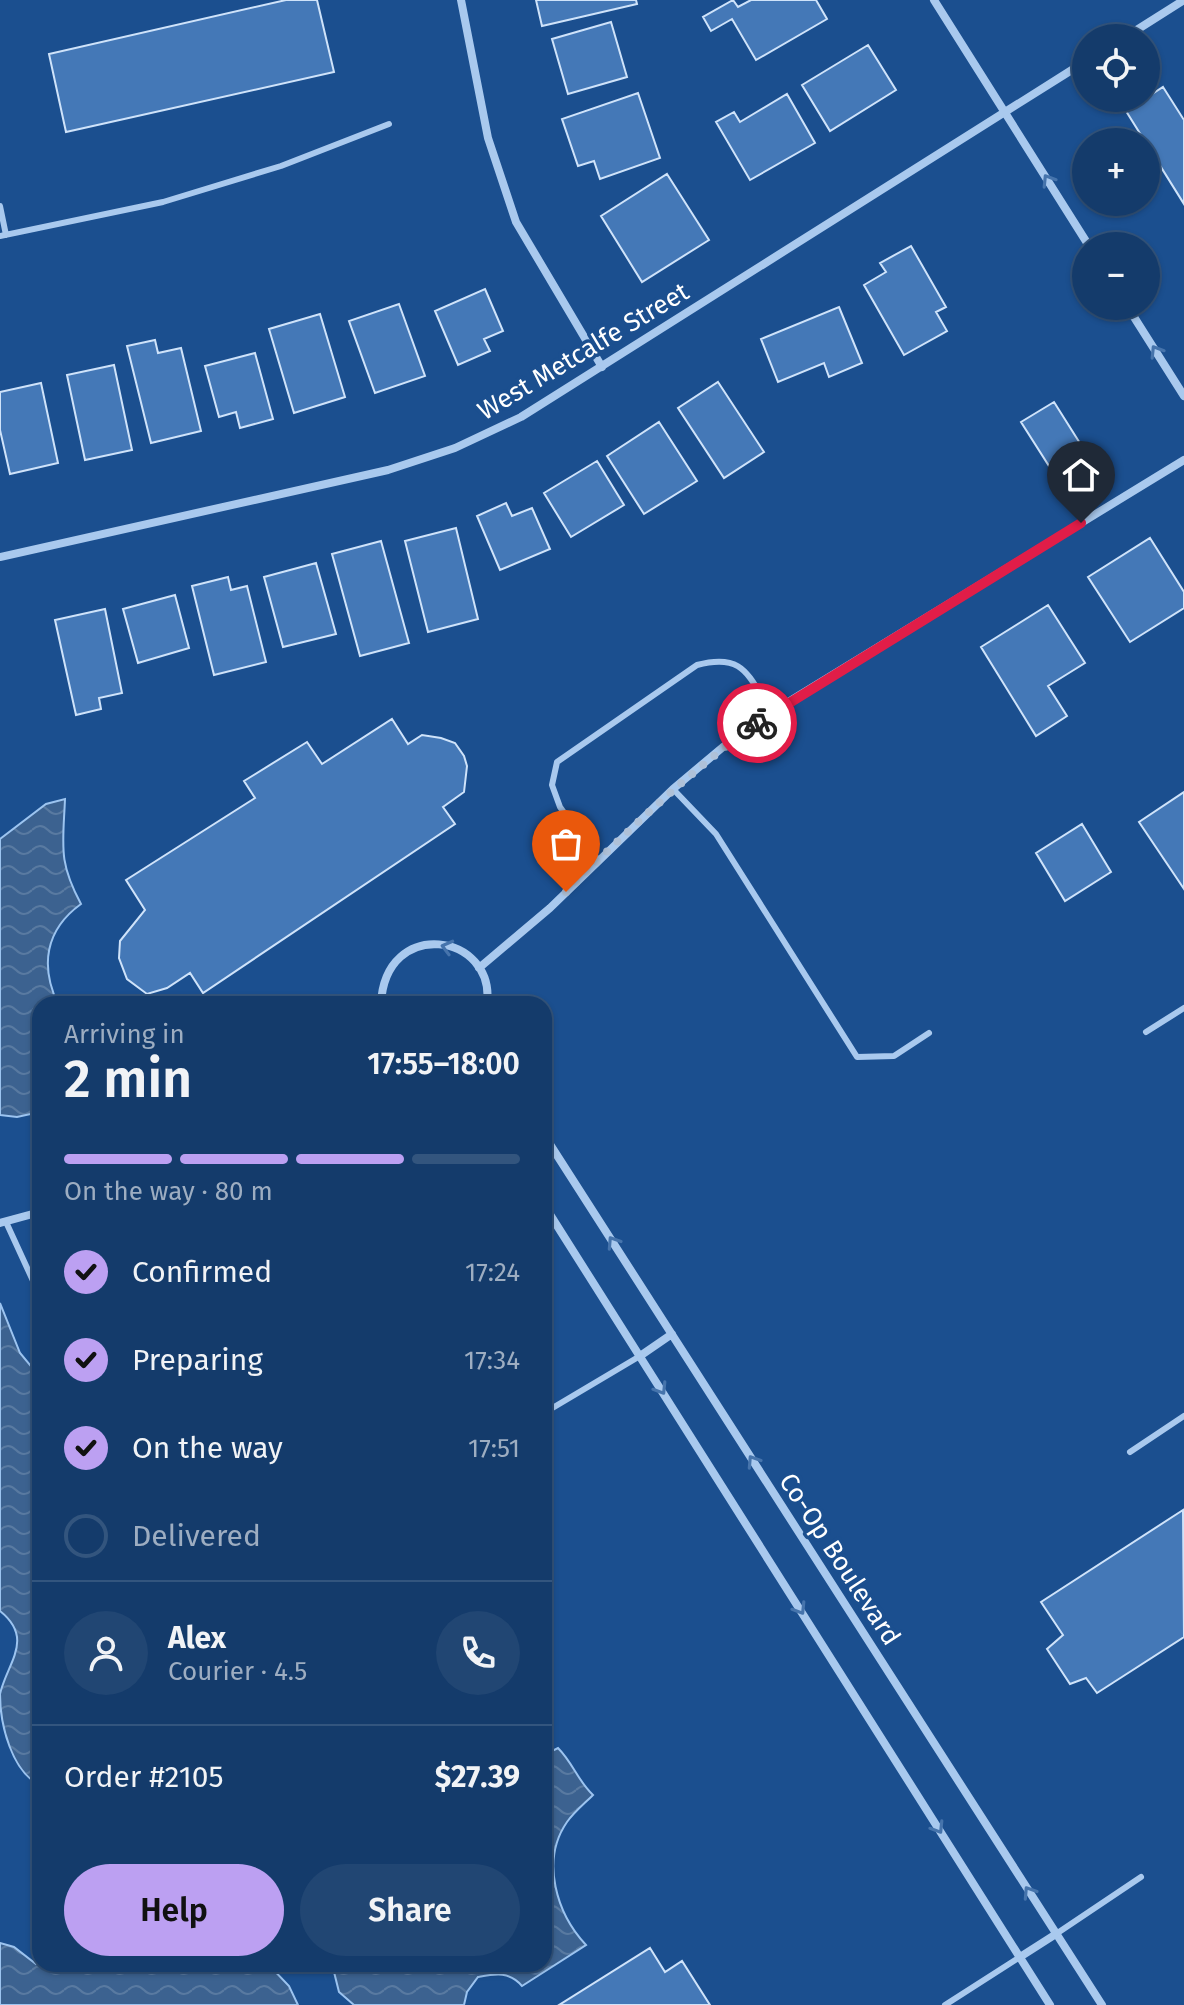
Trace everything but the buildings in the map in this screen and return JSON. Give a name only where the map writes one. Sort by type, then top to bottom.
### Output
[{"type":"street","points":[[461,0],[488,138],[516,222],[602,367]]},
{"type":"street","points":[[934,0],[1080,232]]},
{"type":"street","points":[[1146,24],[1184,0]]},
{"type":"street","name":"West Metcalfe Street","points":[[0,557],[401,465],[455,448],[521,417],[1072,70]]},
{"type":"street","points":[[1136,320],[1184,396]]},
{"type":"street","points":[[479,968],[550,908],[673,789],[723,747],[772,712],[1184,460]]},
{"type":"street","points":[[381,996],[388,970],[400,956],[416,947],[433,944],[451,946],[467,954],[479,968],[486,983],[487,996]]},
{"type":"street","name":"Co-Op Boulevard","points":[[552,1147],[1102,2005]]},
{"type":"street","points":[[3,1222],[32,1214]]},
{"type":"street","points":[[552,1218],[1050,2005]]},
{"type":"street","points":[[640,1356],[672,1334]]},
{"type":"street","points":[[1020,1957],[1056,1934]]},
{"type":"lane","points":[[0,206],[3,235],[163,202],[281,166],[389,124]]},
{"type":"lane","points":[[598,860],[560,807],[552,785],[557,762],[697,665],[719,659],[740,665],[772,712]]},
{"type":"lane","points":[[673,789],[716,834],[857,1057],[894,1056],[929,1033]]},
{"type":"lane","points":[[1146,1032],[1184,1008]]},
{"type":"lane","points":[[3,1222],[32,1280]]},
{"type":"lane","points":[[552,1408],[640,1356]]},
{"type":"lane","points":[[1130,1452],[1184,1416]]},
{"type":"lane","points":[[1056,1934],[1141,1877]]},
{"type":"lane","points":[[945,2005],[1020,1957]]},
{"type":"water","points":[[65,799],[65,864],[81,904],[60,925],[49,950],[49,976],[55,996],[32,996],[32,1114],[17,1117],[0,1115],[0,839],[46,804]]},
{"type":"water","points":[[0,1303],[20,1353],[32,1367],[32,1780],[15,1759],[5,1733],[0,1694],[17,1641],[16,1631],[0,1611]]},
{"type":"water","points":[[558,1748],[593,1795],[570,1818],[554,1853],[560,1903],[586,1945],[552,1967],[552,1751]]},
{"type":"water","points":[[0,1943],[14,1947],[32,1961],[32,1972],[276,1972],[289,1986],[298,2005],[0,2005]]},
{"type":"water","points":[[334,1972],[544,1972],[522,1986],[507,1976],[478,1977],[467,1992],[464,2005],[354,2005],[339,1992]]},
{"type":"way so far","points":[[566,892],[673,789],[757,723]]},
{"type":"route","points":[[757,723],[1081,523]]}]
